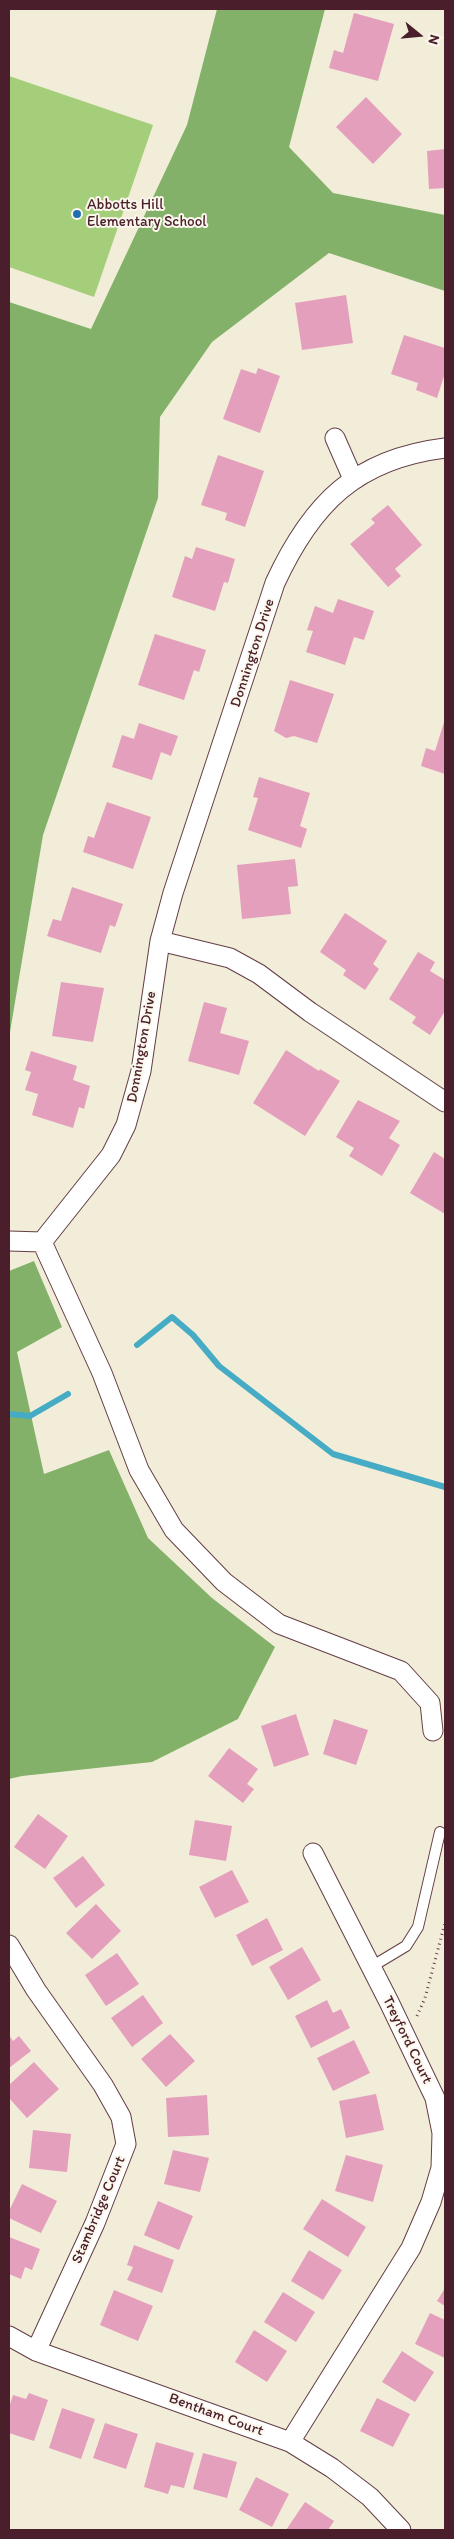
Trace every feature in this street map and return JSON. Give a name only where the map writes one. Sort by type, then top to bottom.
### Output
[{"type":"street","points":[[335,438],[353,479]]},
{"type":"street","name":"Donnington Drive","points":[[42,1242],[111,1155],[126,1125],[140,1070],[160,941],[275,583],[292,547],[307,524],[353,479],[381,463],[412,454],[445,448]]},
{"type":"street","points":[[160,941],[230,958],[259,974],[310,1012],[445,1102]]},
{"type":"street","points":[[9,1240],[42,1242],[102,1373],[139,1470],[174,1530],[224,1582],[279,1624],[401,1672],[430,1703],[433,1731]]},
{"type":"street","name":"Treyford Court","points":[[290,2442],[411,2248],[431,2202],[441,2168],[442,2133],[434,2098],[371,1967],[313,1853]]},
{"type":"street","name":"Stambridge Court","points":[[9,1944],[36,1990],[103,2085],[120,2117],[126,2144],[94,2223],[36,2351]]},
{"type":"street","name":"Bentham Court","points":[[9,2336],[36,2351],[290,2442],[332,2468],[370,2497],[401,2530]]},
{"type":"lane","points":[[371,1967],[406,1946],[418,1927],[440,1832]]},
{"type":"path","points":[[420,2022],[417,2016],[424,1998],[445,1923]]},
{"type":"green space","points":[[217,9],[325,9],[289,147],[333,193],[445,215],[445,291],[329,253],[212,342],[160,417],[158,498],[43,835],[9,1038],[9,302],[91,329],[187,125]]},
{"type":"green space","points":[[9,76],[153,125],[94,297],[9,267]]},
{"type":"green space","points":[[34,1261],[62,1327],[17,1352],[44,1474],[109,1450],[148,1538],[212,1598],[275,1647],[238,1719],[152,1762],[9,1779],[9,1271]]},
{"type":"building","points":[[354,13],[394,24],[378,81],[329,68],[334,50],[343,53]]},
{"type":"building","points":[[366,97],[402,134],[373,164],[336,127]]},
{"type":"building","points":[[445,149],[445,188],[429,189],[427,151]]},
{"type":"building","points":[[346,295],[353,343],[302,350],[295,303]]},
{"type":"building","points":[[404,335],[445,348],[445,373],[437,398],[416,390],[418,383],[391,374]]},
{"type":"building","points":[[258,368],[280,376],[260,433],[223,419],[241,369],[256,374]]},
{"type":"building","points":[[218,455],[264,471],[245,527],[225,520],[227,513],[201,505]]},
{"type":"building","points":[[388,505],[422,545],[395,569],[401,576],[388,587],[350,544],[375,523],[371,519]]},
{"type":"building","points":[[196,547],[235,559],[228,583],[224,582],[215,611],[172,597],[185,556],[192,559]]},
{"type":"building","points":[[338,599],[374,611],[364,640],[354,637],[345,665],[306,652],[313,631],[307,630],[315,606],[333,613]]},
{"type":"building","points":[[155,634],[206,650],[199,672],[194,670],[184,700],[138,685]]},
{"type":"building","points":[[290,680],[334,694],[317,743],[294,736],[286,738],[274,731]]},
{"type":"building","points":[[445,719],[445,774],[421,766],[426,748],[435,751]]},
{"type":"building","points":[[139,723],[178,736],[171,756],[161,752],[152,780],[112,767],[122,735],[134,739]]},
{"type":"building","points":[[259,777],[310,793],[300,826],[307,829],[301,848],[248,830],[258,798],[253,797]]},
{"type":"building","points":[[107,802],[151,817],[133,869],[83,852],[88,836],[94,838]]},
{"type":"building","points":[[295,859],[298,886],[288,887],[291,914],[242,919],[237,865]]},
{"type":"building","points":[[72,887],[123,904],[115,927],[110,925],[101,953],[47,936],[53,919],[61,921]]},
{"type":"building","points":[[345,913],[387,941],[373,964],[379,969],[365,990],[343,975],[346,970],[320,952]]},
{"type":"building","points":[[418,952],[435,962],[430,971],[445,980],[445,1011],[430,1035],[412,1023],[416,1017],[389,999]]},
{"type":"building","points":[[61,982],[104,988],[93,1042],[52,1036]]},
{"type":"building","points":[[204,1002],[227,1008],[220,1033],[249,1041],[239,1075],[188,1061]]},
{"type":"building","points":[[286,1050],[319,1071],[320,1069],[340,1081],[305,1136],[253,1103]]},
{"type":"building","points":[[31,1051],[77,1066],[73,1080],[90,1086],[84,1109],[79,1107],[73,1128],[32,1115],[38,1094],[25,1090],[31,1072],[25,1070]]},
{"type":"building","points":[[358,1100],[400,1121],[389,1138],[400,1145],[382,1176],[349,1156],[354,1148],[336,1137]]},
{"type":"building","points":[[434,1152],[445,1159],[445,1214],[410,1193]]},
{"type":"building","points":[[296,1714],[309,1755],[274,1767],[261,1726]]},
{"type":"building","points":[[334,1719],[368,1730],[356,1765],[323,1754]]},
{"type":"building","points":[[229,1748],[258,1769],[247,1784],[254,1789],[243,1803],[208,1776]]},
{"type":"building","points":[[38,1814],[68,1836],[45,1869],[14,1847]]},
{"type":"building","points":[[195,1820],[232,1826],[226,1861],[189,1855]]},
{"type":"building","points":[[83,1856],[105,1885],[76,1908],[53,1878]]},
{"type":"building","points":[[232,1870],[249,1902],[215,1918],[199,1887]]},
{"type":"building","points":[[96,1904],[121,1931],[92,1959],[66,1933]]},
{"type":"building","points":[[267,1918],[283,1950],[252,1966],[236,1935]]},
{"type":"building","points":[[302,1947],[321,1980],[288,2000],[269,1967]]},
{"type":"building","points":[[117,1953],[139,1984],[106,2006],[85,1975]]},
{"type":"building","points":[[143,1995],[163,2023],[132,2047],[111,2018]]},
{"type":"building","points":[[327,2000],[333,2013],[341,2009],[350,2028],[311,2048],[295,2016]]},
{"type":"building","points":[[170,2034],[195,2061],[166,2087],[141,2059]]},
{"type":"building","points":[[9,2035],[13,2041],[19,2036],[31,2051],[9,2068]]},
{"type":"building","points":[[354,2040],[370,2073],[333,2091],[317,2058]]},
{"type":"building","points":[[34,2062],[59,2089],[27,2118],[9,2098],[9,2085]]},
{"type":"building","points":[[376,2094],[384,2130],[346,2138],[339,2101]]},
{"type":"building","points":[[207,2095],[209,2135],[168,2137],[166,2098]]},
{"type":"building","points":[[33,2130],[71,2134],[67,2172],[29,2168]]},
{"type":"building","points":[[173,2150],[209,2158],[200,2192],[164,2184]]},
{"type":"building","points":[[346,2155],[383,2165],[373,2202],[335,2191]]},
{"type":"building","points":[[22,2184],[57,2201],[41,2233],[9,2218],[9,2211]]},
{"type":"building","points":[[322,2199],[366,2227],[348,2257],[303,2229]]},
{"type":"building","points":[[158,2201],[193,2216],[179,2250],[144,2235]]},
{"type":"building","points":[[9,2237],[40,2249],[32,2270],[25,2267],[21,2279],[9,2274]]},
{"type":"building","points":[[134,2245],[174,2260],[162,2293],[127,2280],[133,2267],[127,2265]]},
{"type":"building","points":[[309,2250],[342,2270],[323,2300],[291,2281]]},
{"type":"building","points":[[445,2288],[445,2306],[437,2301]]},
{"type":"building","points":[[114,2290],[153,2306],[138,2341],[100,2325]]},
{"type":"building","points":[[283,2292],[315,2312],[296,2342],[264,2322]]},
{"type":"building","points":[[430,2313],[445,2320],[445,2358],[415,2344]]},
{"type":"building","points":[[254,2330],[287,2351],[267,2382],[235,2362]]},
{"type":"building","points":[[402,2351],[434,2372],[415,2402],[382,2382]]},
{"type":"building","points":[[29,2393],[48,2400],[34,2441],[9,2433],[9,2407],[13,2395],[26,2399]]},
{"type":"building","points":[[377,2398],[410,2414],[393,2447],[360,2431]]},
{"type":"building","points":[[62,2408],[95,2419],[81,2459],[49,2448]]},
{"type":"building","points":[[105,2423],[138,2434],[126,2469],[93,2458]]},
{"type":"building","points":[[156,2442],[194,2453],[184,2488],[171,2485],[168,2494],[144,2487]]},
{"type":"building","points":[[203,2453],[237,2462],[227,2498],[193,2489]]},
{"type":"building","points":[[256,2477],[289,2494],[272,2527],[239,2510]]},
{"type":"building","points":[[305,2502],[334,2521],[328,2530],[286,2530]]},
{"type":"waterway","points":[[137,1345],[172,1317],[193,1335],[219,1366],[333,1454],[445,1487]]},
{"type":"waterway","points":[[9,1414],[30,1416],[68,1394]]},
{"type":"place","name":"Abbotts Hill Elementary School","points":[[77,214]]}]
